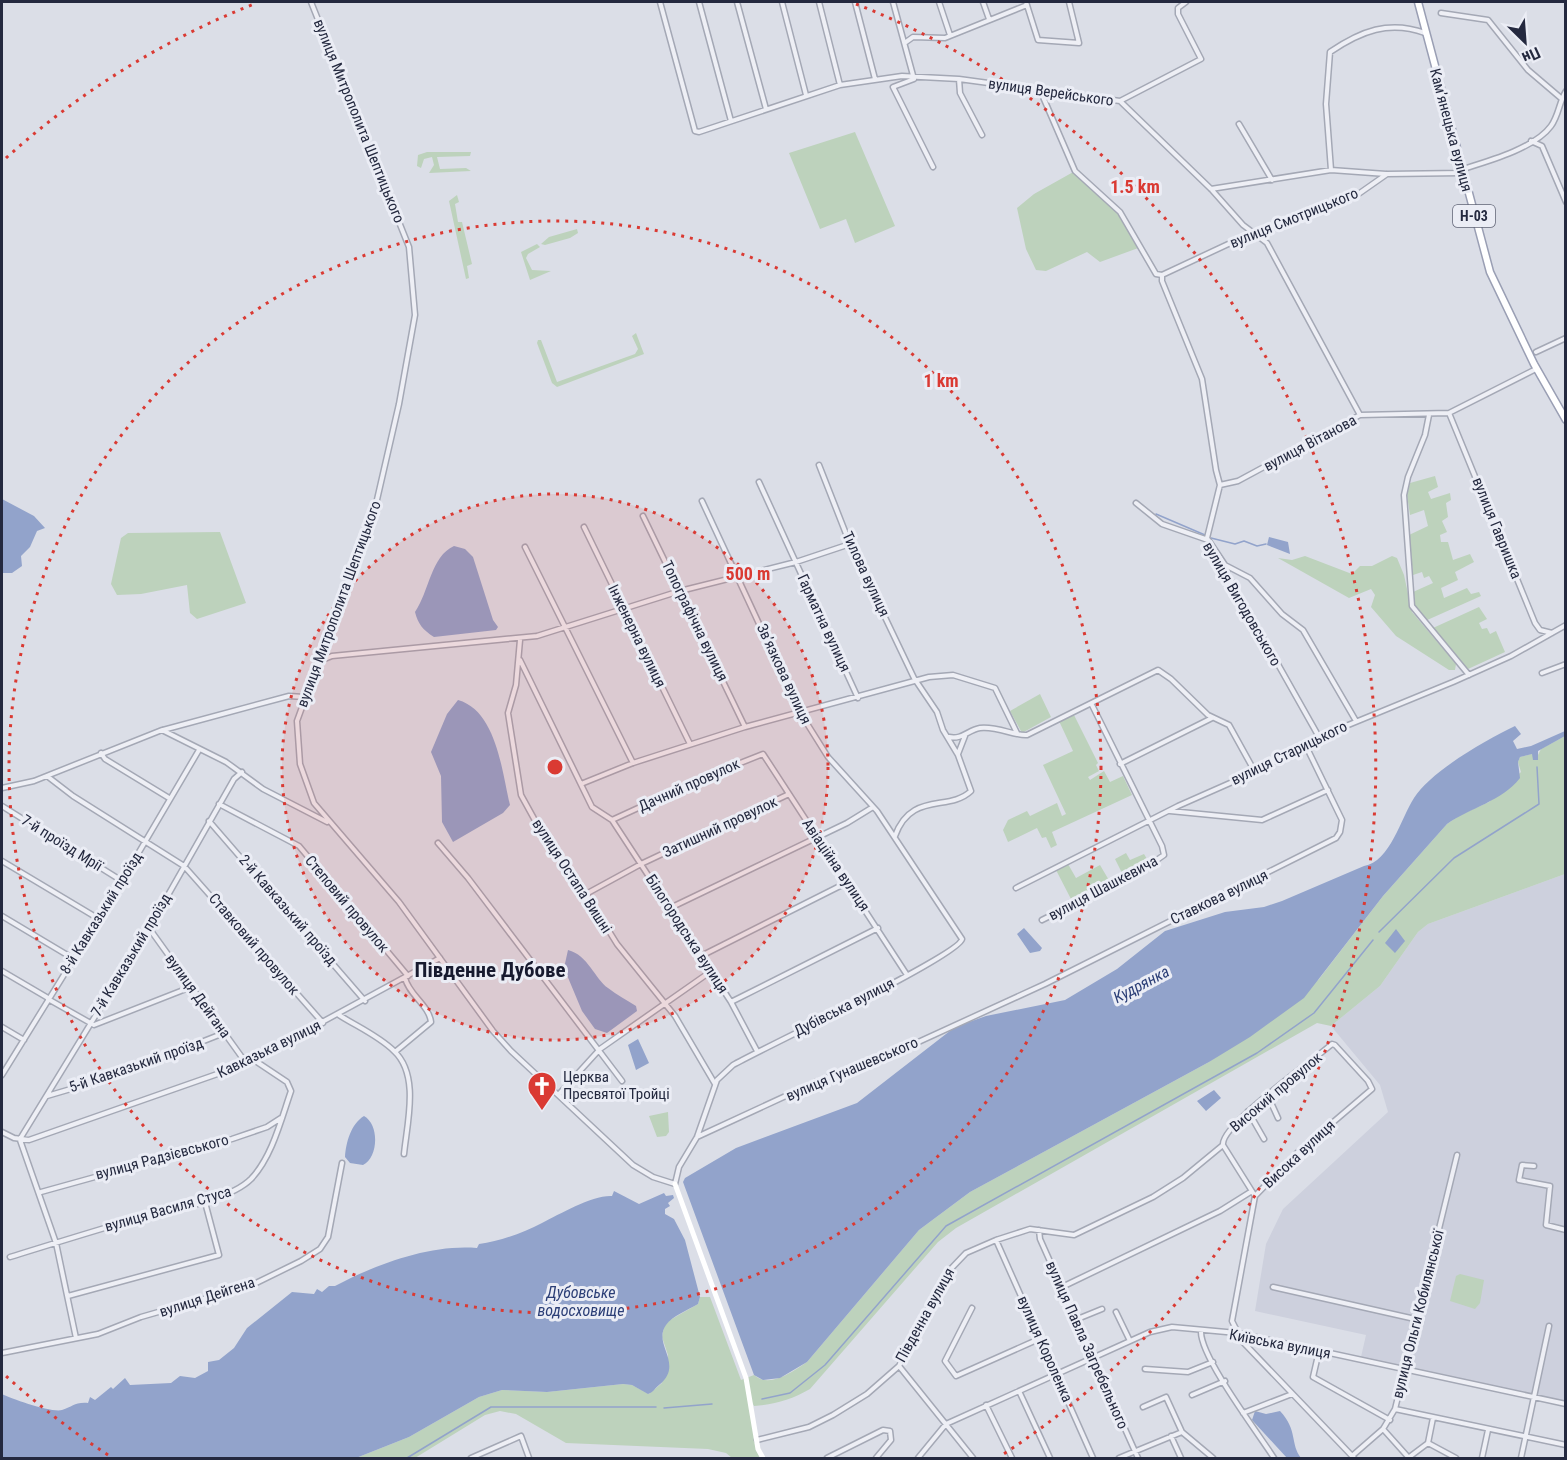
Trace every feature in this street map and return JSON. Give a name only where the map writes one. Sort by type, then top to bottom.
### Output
[{"type":"main road","name":"Камʼянецька вулиця","points":[[1418,2],[1490,273],[1536,369],[1565,418]]},
{"type":"street","name":"вулиця Митрополита Шептицького","points":[[311,2],[409,247],[415,315],[399,404],[376,504],[355,566],[304,697],[296,735],[304,780],[314,803],[399,902],[493,1031],[633,1165],[653,1178],[675,1184]]},
{"type":"street","name":"вулиця Верейського","points":[[660,2],[691,119],[695,131],[699,132],[840,85],[902,76],[914,79],[959,79],[1120,101],[1211,189],[1243,225],[1267,243],[1360,415]]},
{"type":"street","points":[[699,2],[731,121]]},
{"type":"street","points":[[737,2],[766,109]]},
{"type":"street","points":[[782,2],[806,96]]},
{"type":"street","points":[[819,2],[840,85]]},
{"type":"street","points":[[855,2],[875,79]]},
{"type":"street","points":[[893,2],[906,42],[914,79],[893,87],[933,167]]},
{"type":"street","points":[[939,2],[950,36]]},
{"type":"street","points":[[983,2],[989,19]]},
{"type":"street","points":[[906,42],[913,37],[945,38],[1026,4],[1038,40],[1079,43],[1069,2]]},
{"type":"street","points":[[1120,101],[1201,59],[1178,14],[1178,8],[1186,2]]},
{"type":"street","points":[[1441,13],[1488,20],[1528,70],[1562,99]]},
{"type":"street","points":[[1330,170],[1326,105],[1330,52],[1362,32],[1377,28],[1405,28],[1426,34]]},
{"type":"street","points":[[959,79],[960,93],[982,135]]},
{"type":"street","points":[[1040,89],[1075,171],[1120,212],[1156,274],[1162,275],[1162,281],[1202,379],[1220,485],[1207,538]]},
{"type":"street","points":[[1211,189],[1330,170],[1387,174],[1462,171],[1505,155],[1543,135],[1553,123],[1566,91]]},
{"type":"street","points":[[1239,124],[1272,180]]},
{"type":"street","points":[[1543,135],[1542,146],[1566,202]]},
{"type":"street","points":[[1531,141],[1542,146]]},
{"type":"street","name":"вулиця Смотрицького","points":[[1162,275],[1254,232],[1292,222],[1357,195],[1387,174]]},
{"type":"street","points":[[1536,352],[1566,338]]},
{"type":"street","name":"вулиця Вітанова","points":[[1220,485],[1238,481],[1360,415],[1449,413],[1536,369]]},
{"type":"street","name":"вулиця Гавришка","points":[[1449,413],[1535,624],[1540,630],[1552,633]]},
{"type":"street","points":[[1429,415],[1425,435],[1408,477],[1404,495],[1412,606],[1469,675]]},
{"type":"street","name":"Тилова вулиця","points":[[819,465],[850,544],[914,678],[918,680],[958,754],[970,786],[969,794],[922,807],[901,822],[895,837]]},
{"type":"street","name":"Гарматна вулиця","points":[[759,482],[858,698]]},
{"type":"street","name":"Звʼязкова вулиця","points":[[702,501],[801,714],[828,757],[874,806],[890,831]]},
{"type":"street","name":"вулиця Вигодовського","points":[[1136,503],[1162,524],[1207,538],[1228,570],[1319,736]]},
{"type":"street","name":"Топографічна вулиця","points":[[643,516],[745,727]]},
{"type":"street","name":"Інженерна вулиця","points":[[584,527],[690,745]]},
{"type":"street","points":[[317,663],[332,656],[519,640],[680,591],[796,562],[850,544]]},
{"type":"street","points":[[525,547],[567,626],[633,763]]},
{"type":"street","points":[[1228,570],[1250,578],[1282,614],[1303,630],[1356,721]]},
{"type":"street","name":"вулиця Старицького","points":[[1179,809],[1255,772],[1319,736],[1469,675],[1511,656],[1566,625]]},
{"type":"street","name":"вулиця Остапа Вишні","points":[[519,640],[519,659],[508,713],[521,795],[543,835],[586,894],[617,944],[665,1002],[715,1084]]},
{"type":"street","points":[[519,659],[594,810],[612,820]]},
{"type":"street","points":[[1542,673],[1566,664]]},
{"type":"street","points":[[948,737],[965,736],[980,728],[1003,729],[1027,735],[1092,705],[1158,670],[1212,718],[1229,725],[1255,772]]},
{"type":"street","points":[[581,784],[633,763],[745,727],[801,714],[918,680],[953,675],[995,688],[1017,733]]},
{"type":"street","points":[[2,788],[47,776],[162,730],[289,696],[304,697]]},
{"type":"street","points":[[1092,705],[1149,821]]},
{"type":"street","points":[[1120,764],[1212,718]]},
{"type":"street","points":[[162,730],[242,772],[263,789],[333,825]]},
{"type":"street","points":[[958,754],[965,736]]},
{"type":"street","name":"Ставкова вулиця","points":[[1007,1001],[1336,838],[1340,832],[1342,820],[1305,744]]},
{"type":"street","name":"8-й Кавказький проїзд","points":[[2,1076],[48,998],[99,919],[199,750]]},
{"type":"street","points":[[101,753],[105,759],[169,798]]},
{"type":"street","name":"Дачний провулок","points":[[612,820],[758,754],[766,756]]},
{"type":"street","name":"Авіаційна вулиця","points":[[766,756],[907,975]]},
{"type":"street","name":"7-й Кавказький проїзд","points":[[20,1139],[149,927],[234,779],[242,772]]},
{"type":"street","name":"Ставковий провулок","points":[[47,776],[73,796],[184,866],[323,1023]]},
{"type":"street","points":[[1016,888],[1170,811],[1179,809],[1262,820],[1328,790]]},
{"type":"street","name":"Затишний провулок","points":[[586,894],[641,864],[789,794]]},
{"type":"street","name":"Степовий провулок","points":[[219,804],[299,846],[406,977],[411,992],[428,1012],[431,1022],[395,1052]]},
{"type":"street","name":"7-й проїзд Мрії","points":[[2,806],[122,880]]},
{"type":"street","points":[[670,908],[818,838],[874,806]]},
{"type":"street","name":"Білогородська вулиця","points":[[612,820],[731,1002],[757,1051]]},
{"type":"street","name":"2-й Кавказький проїзд","points":[[209,821],[365,1001]]},
{"type":"street","name":"вулиця Шашкевича","points":[[1042,920],[1150,866],[1164,855],[1162,846],[1149,821]]},
{"type":"street","name":"Дубівська вулиця","points":[[675,1184],[679,1167],[697,1137],[715,1084],[733,1065],[907,975],[959,945],[962,939],[890,831]]},
{"type":"street","points":[[438,843],[468,878],[563,1005],[600,1049],[622,1081]]},
{"type":"street","points":[[2,861],[99,919]]},
{"type":"street","points":[[701,956],[849,882]]},
{"type":"street","points":[[2,916],[74,959]]},
{"type":"street","name":"вулиця Дейгана","points":[[149,927],[241,1056],[251,1061]]},
{"type":"street","points":[[731,1002],[878,928]]},
{"type":"street","name":"Кавказька вулиця","points":[[20,1139],[29,1140],[65,1129],[218,1076],[339,1015],[440,958]]},
{"type":"street","points":[[2,970],[89,1024],[102,1022],[191,987]]},
{"type":"street","points":[[558,1094],[600,1049],[710,972]]},
{"type":"street","name":"вулиця Гунашевського","points":[[697,1137],[816,1082],[866,1066],[1007,1001]]},
{"type":"street","points":[[339,1015],[395,1052],[407,1074],[409,1085],[404,1154]]},
{"type":"street","points":[[2,1027],[24,1040]]},
{"type":"street","name":"5-й Кавказький проїзд","points":[[46,1097],[115,1076],[224,1033]]},
{"type":"street","name":"Високий провулок","points":[[1255,1196],[1222,1141],[1228,1131],[1248,1111],[1332,1044],[1368,1081],[1372,1089],[1370,1091]]},
{"type":"street","name":"вулиця Василя Стуса","points":[[10,1257],[207,1201],[238,1188],[252,1178],[270,1148],[291,1086],[251,1061]]},
{"type":"street","name":"Висока вулиця","points":[[1237,1333],[1232,1321],[1255,1196],[1297,1153],[1370,1091]]},
{"type":"street","points":[[1268,1096],[1278,1118]]},
{"type":"street","points":[[1248,1111],[1264,1139]]},
{"type":"street","name":"вулиця Радзієвського","points":[[41,1192],[232,1138],[267,1127],[282,1117]]},
{"type":"street","points":[[2,1132],[20,1139],[41,1192],[56,1243],[76,1338]]},
{"type":"street","name":"Південна вулиця","points":[[757,1440],[809,1427],[833,1415],[867,1394],[899,1366],[952,1265],[966,1253],[1030,1229],[1074,1235],[1153,1197],[1183,1178],[1223,1145]]},
{"type":"street","name":"вулиця Ольги Кобилянської","points":[[1353,1457],[1383,1429],[1395,1409],[1415,1319],[1457,1155]]},
{"type":"street","name":"вулиця Дейгена","points":[[2,1353],[98,1334],[141,1317],[252,1285],[262,1278],[301,1261],[320,1249],[328,1237],[342,1163]]},
{"type":"street","points":[[1534,1167],[1522,1165],[1519,1180],[1550,1186],[1545,1220],[1547,1226],[1566,1230]]},
{"type":"street","points":[[675,1184],[746,1378],[752,1399],[757,1440],[763,1458]]},
{"type":"street","points":[[1062,1287],[1221,1212],[1252,1191]]},
{"type":"street","points":[[68,1296],[219,1255],[206,1206],[207,1201]]},
{"type":"street","name":"вулиця Павла Загребельного","points":[[1039,1230],[1040,1239],[1138,1458]]},
{"type":"street","name":"вулиця Короленка","points":[[996,1240],[1093,1458]]},
{"type":"street","points":[[1273,1287],[1415,1319]]},
{"type":"street","points":[[972,1308],[945,1361],[956,1376],[1039,1339]]},
{"type":"street","points":[[1076,1320],[1102,1309]]},
{"type":"street","points":[[1116,1312],[1130,1341]]},
{"type":"street","points":[[1521,1458],[1549,1326]]},
{"type":"street","name":"Київська вулиця","points":[[918,1458],[946,1424],[1161,1328],[1237,1333],[1566,1404]]},
{"type":"street","points":[[1201,1332],[1203,1346],[1243,1413],[1274,1458]]},
{"type":"street","points":[[1237,1333],[1353,1457]]},
{"type":"street","points":[[1319,1351],[1313,1377],[1390,1420]]},
{"type":"street","points":[[1145,1369],[1188,1372],[1213,1362]]},
{"type":"street","points":[[899,1366],[973,1458]]},
{"type":"street","points":[[1192,1395],[1225,1381]]},
{"type":"street","points":[[1019,1391],[1050,1458]]},
{"type":"street","points":[[1243,1413],[1292,1394]]},
{"type":"street","points":[[1143,1407],[1166,1397],[1182,1432],[1213,1458]]},
{"type":"street","points":[[986,1406],[1012,1458]]},
{"type":"street","points":[[1395,1409],[1566,1445]]},
{"type":"street","points":[[1383,1429],[1409,1458],[1428,1443],[1433,1418]]},
{"type":"street","points":[[1482,1458],[1488,1430]]},
{"type":"street","points":[[827,1458],[883,1431],[890,1431],[891,1440],[876,1458]]},
{"type":"street","points":[[1119,1458],[1182,1432]]},
{"type":"street","points":[[471,1458],[520,1436],[529,1458]]},
{"type":"street","points":[[1171,1436],[1181,1458]]},
{"type":"street","points":[[1428,1443],[1455,1458]]},
{"type":"street","points":[[921,1454],[927,1458]]},
{"type":"shaded area","points":[[1565,874],[1565,1403],[1361,1357],[1366,1335],[1255,1311],[1266,1244],[1283,1209],[1388,1112],[1380,1085],[1331,1026],[1380,986],[1418,932],[1428,924]]},
{"type":"green space","points":[[855,132],[895,226],[855,243],[846,219],[820,229],[789,153]]},
{"type":"green space","points":[[427,152],[471,152],[470,156],[437,157],[440,169],[466,168],[471,171],[429,173],[434,165],[432,157],[424,159],[421,168],[417,166],[418,155]]},
{"type":"green space","points":[[1075,171],[1112,203],[1141,247],[1100,262],[1087,252],[1046,271],[1036,270],[1026,249],[1017,208],[1034,194]]},
{"type":"green space","points":[[457,195],[459,202],[455,204],[458,222],[462,222],[472,264],[467,266],[469,278],[466,279],[449,201]]},
{"type":"green space","points":[[577,229],[578,233],[570,238],[541,244],[549,237]]},
{"type":"green space","points":[[537,244],[540,247],[528,254],[526,258],[532,270],[551,271],[530,280],[521,252]]},
{"type":"green space","points":[[636,333],[644,354],[557,387],[552,383],[537,343],[541,340],[557,382],[635,354],[638,349],[632,336]]},
{"type":"green space","points":[[1435,476],[1438,487],[1428,492],[1431,499],[1450,493],[1451,500],[1446,503],[1448,517],[1442,521],[1447,532],[1440,535],[1441,542],[1448,542],[1453,560],[1470,554],[1474,562],[1455,572],[1458,580],[1441,588],[1444,598],[1467,588],[1471,594],[1479,592],[1481,596],[1425,621],[1414,605],[1413,592],[1433,583],[1429,576],[1424,578],[1422,572],[1413,575],[1409,535],[1428,526],[1424,510],[1410,515],[1407,495],[1410,483]]},
{"type":"green space","points":[[220,532],[246,603],[197,619],[190,613],[187,585],[141,594],[117,595],[111,584],[121,538],[128,533]]},
{"type":"green space","points":[[1305,556],[1352,574],[1360,566],[1372,566],[1392,556],[1397,558],[1404,575],[1412,612],[1456,664],[1455,670],[1449,670],[1396,636],[1371,607],[1375,595],[1371,589],[1349,598],[1278,558],[1292,560]]},
{"type":"green space","points":[[1479,607],[1487,619],[1479,623],[1482,629],[1487,628],[1490,634],[1496,631],[1505,652],[1468,669],[1433,628]]},
{"type":"green space","points":[[1040,694],[1051,717],[1022,733],[1010,711]]},
{"type":"green space","points":[[1074,715],[1098,763],[1096,765],[1099,771],[1088,777],[1090,780],[1104,771],[1110,782],[1123,776],[1132,795],[1052,832],[1057,845],[1051,848],[1046,837],[1042,838],[1037,828],[1008,842],[1003,830],[1008,820],[1027,811],[1030,816],[1057,803],[1062,816],[1066,814],[1043,765],[1073,751],[1059,721]]},
{"type":"green space","points":[[1565,736],[1565,874],[1428,924],[1418,932],[1380,986],[1331,1026],[1317,1023],[956,1228],[938,1242],[810,1389],[776,1403],[754,1406],[752,1402],[756,1450],[760,1458],[732,1458],[726,1453],[708,1449],[566,1443],[516,1414],[500,1411],[485,1415],[415,1458],[356,1458],[409,1437],[479,1397],[502,1390],[547,1392],[623,1384],[632,1385],[649,1394],[662,1383],[668,1355],[662,1337],[664,1326],[698,1304],[700,1297],[710,1297],[741,1380],[754,1375],[760,1379],[774,1379],[795,1370],[807,1362],[919,1230],[970,1192],[1209,1062],[1319,979],[1383,896],[1447,824],[1460,815],[1489,802],[1521,772],[1518,762],[1520,757],[1538,755],[1541,749]]},
{"type":"green space","points":[[1126,853],[1130,860],[1144,854],[1147,859],[1123,875],[1115,859]]},
{"type":"green space","points":[[1068,864],[1076,878],[1100,865],[1110,882],[1072,901],[1056,870]]},
{"type":"green space","points":[[668,1112],[669,1132],[666,1136],[657,1137],[649,1116]]},
{"type":"green space","points":[[1460,1274],[1484,1280],[1480,1303],[1475,1309],[1450,1301],[1456,1276]]},
{"type":"water","points":[[2,499],[34,516],[45,528],[37,531],[30,547],[21,556],[22,566],[12,573],[2,573]]},
{"type":"water","points":[[1269,537],[1288,542],[1290,554],[1267,545]]},
{"type":"water","points":[[454,546],[465,549],[473,557],[493,620],[498,627],[496,630],[434,637],[418,620],[415,612],[435,566],[446,551]]},
{"type":"water","points":[[458,700],[471,706],[489,730],[496,745],[510,805],[503,813],[453,842],[442,822],[441,776],[431,752],[447,714]]},
{"type":"water","name":"Кудрянка","points":[[1515,726],[1521,734],[1513,741],[1517,749],[1531,746],[1565,731],[1565,736],[1538,751],[1538,760],[1533,760],[1532,754],[1520,757],[1518,762],[1520,778],[1513,786],[1447,824],[1383,896],[1304,998],[1250,1037],[1209,1062],[970,1192],[919,1230],[807,1362],[780,1378],[763,1380],[754,1375],[683,1182],[685,1178],[736,1148],[857,1103],[955,1027],[986,1016],[1065,1000],[1117,969],[1165,931],[1225,912],[1264,907],[1373,863],[1388,848],[1409,806],[1422,788],[1460,757]]},
{"type":"water","points":[[1024,928],[1042,948],[1040,951],[1030,953],[1017,934]]},
{"type":"water","points":[[1396,929],[1405,941],[1395,953],[1385,943]]},
{"type":"water","points":[[568,950],[581,957],[603,984],[636,1006],[637,1011],[607,1033],[595,1029],[582,1011],[564,968]]},
{"type":"water","points":[[638,1039],[649,1063],[636,1070],[628,1045]]},
{"type":"water","points":[[1214,1090],[1221,1098],[1206,1111],[1197,1101]]},
{"type":"water","points":[[364,1116],[373,1126],[375,1134],[372,1156],[363,1165],[350,1163],[345,1157],[348,1140],[359,1119]]},
{"type":"water","name":"Дубовське водосховище","points":[[614,1191],[639,1204],[664,1193],[666,1196],[673,1195],[674,1198],[668,1203],[670,1206],[665,1209],[665,1214],[674,1219],[685,1240],[700,1297],[698,1304],[676,1316],[666,1325],[663,1339],[669,1369],[666,1377],[648,1394],[632,1385],[623,1384],[547,1392],[502,1390],[479,1397],[409,1437],[356,1458],[2,1458],[2,1394],[41,1408],[62,1410],[77,1404],[88,1403],[90,1397],[95,1400],[125,1378],[130,1385],[171,1383],[180,1376],[195,1378],[208,1371],[208,1362],[219,1360],[234,1348],[247,1328],[292,1292],[314,1294],[317,1289],[322,1292],[329,1286],[335,1286],[367,1271],[422,1253],[440,1249],[477,1248],[479,1244],[503,1239],[527,1230],[586,1202],[612,1196]]},
{"type":"water","points":[[1255,1411],[1266,1414],[1280,1411],[1289,1424],[1301,1458],[1287,1458],[1252,1420]]},
{"type":"waterway","points":[[1156,514],[1205,535]]},
{"type":"waterway","points":[[1211,538],[1235,544],[1244,541],[1257,546],[1266,544]]},
{"type":"waterway","points":[[1379,932],[1454,858],[1539,804],[1537,767]]},
{"type":"waterway","points":[[762,1399],[790,1393],[825,1365],[946,1226],[1257,1053],[1314,1013],[1373,940]]},
{"type":"waterway","points":[[664,1408],[712,1404]]},
{"type":"waterway","points":[[407,1458],[491,1407],[656,1407]]},
{"type":"place","name":"Церква Пресвятої Тройці","points":[[542,1112]]},
{"type":"district","name":"Південне Дубове","points":[[490,970]]}]
